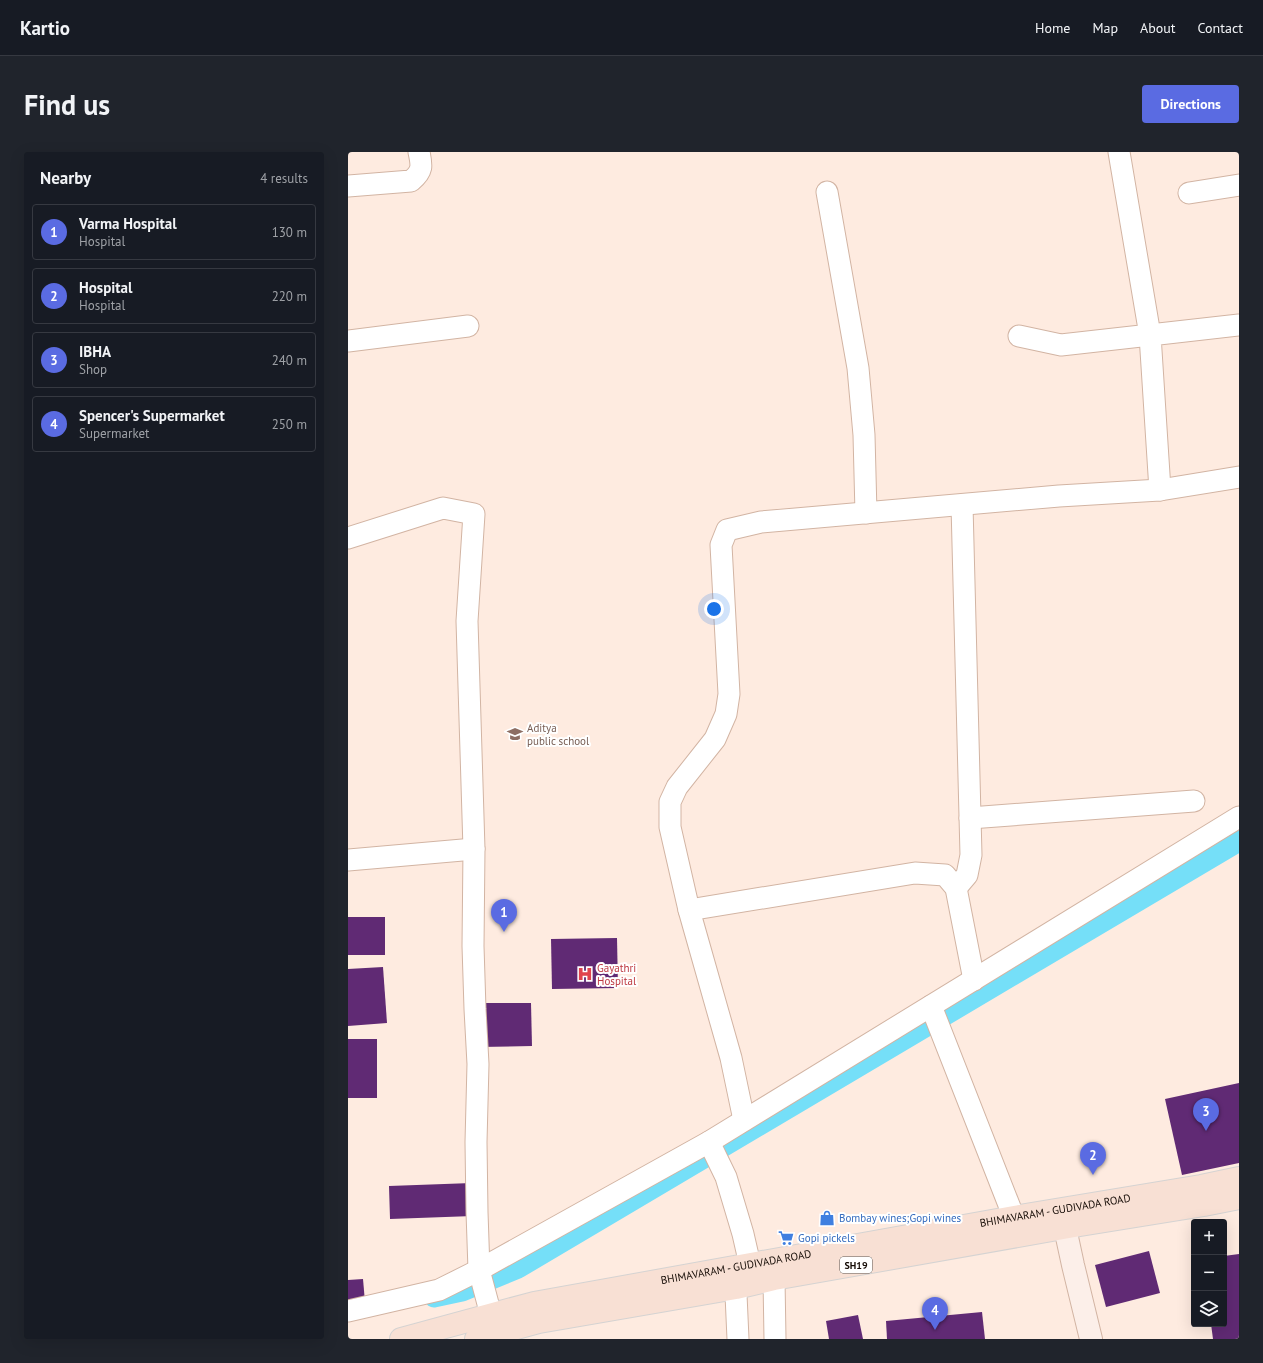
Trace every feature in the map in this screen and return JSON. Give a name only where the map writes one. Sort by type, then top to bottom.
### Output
[{"type":"main road","name":"BHIMAVARAM - GUDIVADA ROAD","points":[[476,1339],[524,1333],[539,1322],[750,1277],[1017,1226],[1239,1178]]},
{"type":"main road","name":"BHIMAVARAM - GUDIVADA ROAD","points":[[401,1339],[490,1311],[534,1303],[750,1277],[1017,1226],[1065,1228],[1239,1198]]},
{"type":"main road","points":[[1065,1228],[1072,1265],[1091,1339]]},
{"type":"street","points":[[348,186],[411,181],[420,172],[422,164],[419,152]]},
{"type":"street","points":[[1119,152],[1150,335],[1160,490]]},
{"type":"street","points":[[1189,193],[1239,185]]},
{"type":"street","points":[[828,192],[858,368],[864,435],[866,513]]},
{"type":"street","points":[[1019,336],[1061,345],[1239,325]]},
{"type":"street","points":[[348,342],[468,326]]},
{"type":"street","points":[[744,1120],[732,1058],[689,910],[670,827],[670,802],[678,787],[715,739],[726,714],[729,694],[721,545],[727,530],[761,522],[1059,496],[1160,490],[1239,477]]},
{"type":"street","points":[[956,888],[967,875],[971,855],[962,504]]},
{"type":"street","points":[[348,538],[443,508],[474,514],[467,621],[474,849],[473,946],[478,1064],[476,1142],[480,1274],[490,1311]]},
{"type":"street","points":[[970,818],[1194,801]]},
{"type":"street","points":[[348,1312],[439,1290],[480,1274],[709,1142],[932,1007],[1239,817]]},
{"type":"street","points":[[348,860],[474,849]]},
{"type":"street","points":[[689,910],[915,873],[945,875],[956,888],[974,980]]},
{"type":"street","points":[[932,1007],[1017,1226]]},
{"type":"street","points":[[709,1142],[726,1177],[750,1277],[776,1339]]},
{"type":"street","points":[[738,1339],[750,1277]]},
{"type":"building","points":[[348,917],[385,917],[385,955],[348,955]]},
{"type":"building","name":"Gayathri Hospital","points":[[617,938],[618,988],[552,989],[551,939]]},
{"type":"building","points":[[383,967],[387,1023],[348,1026],[348,969]]},
{"type":"building","points":[[478,1003],[531,1003],[532,1046],[479,1047]]},
{"type":"building","points":[[348,1039],[377,1039],[377,1098],[348,1098]]},
{"type":"building","points":[[1239,1083],[1239,1163],[1182,1175],[1165,1099]]},
{"type":"building","points":[[472,1183],[473,1216],[390,1219],[389,1186]]},
{"type":"building","points":[[1149,1251],[1160,1293],[1106,1307],[1095,1265]]},
{"type":"building","points":[[1239,1254],[1239,1339],[1213,1339],[1211,1327],[1227,1327],[1227,1256]]},
{"type":"building","points":[[363,1279],[365,1302],[348,1304],[348,1280]]},
{"type":"building","points":[[982,1312],[985,1339],[887,1339],[886,1321]]},
{"type":"building","points":[[858,1315],[863,1339],[829,1339],[826,1321]]},
{"type":"waterway","points":[[434,1297],[462,1291],[518,1268],[1239,841]]},
{"type":"place","name":"Aditya public school","points":[[515,734]]},
{"type":"place","name":"Varma Hospital","points":[[504,932]]},
{"type":"place","name":"Gayathri Hospital","points":[[585,974]]},
{"type":"place","name":"IBHA","points":[[1206,1131]]},
{"type":"place","name":"Hospital","points":[[1093,1175]]},
{"type":"place","name":"Bombay wines;Gopi wines","points":[[827,1218]]},
{"type":"place","name":"Gopi pickels","points":[[786,1238]]},
{"type":"place","name":"Spencer's Supermarket","points":[[935,1330]]}]
